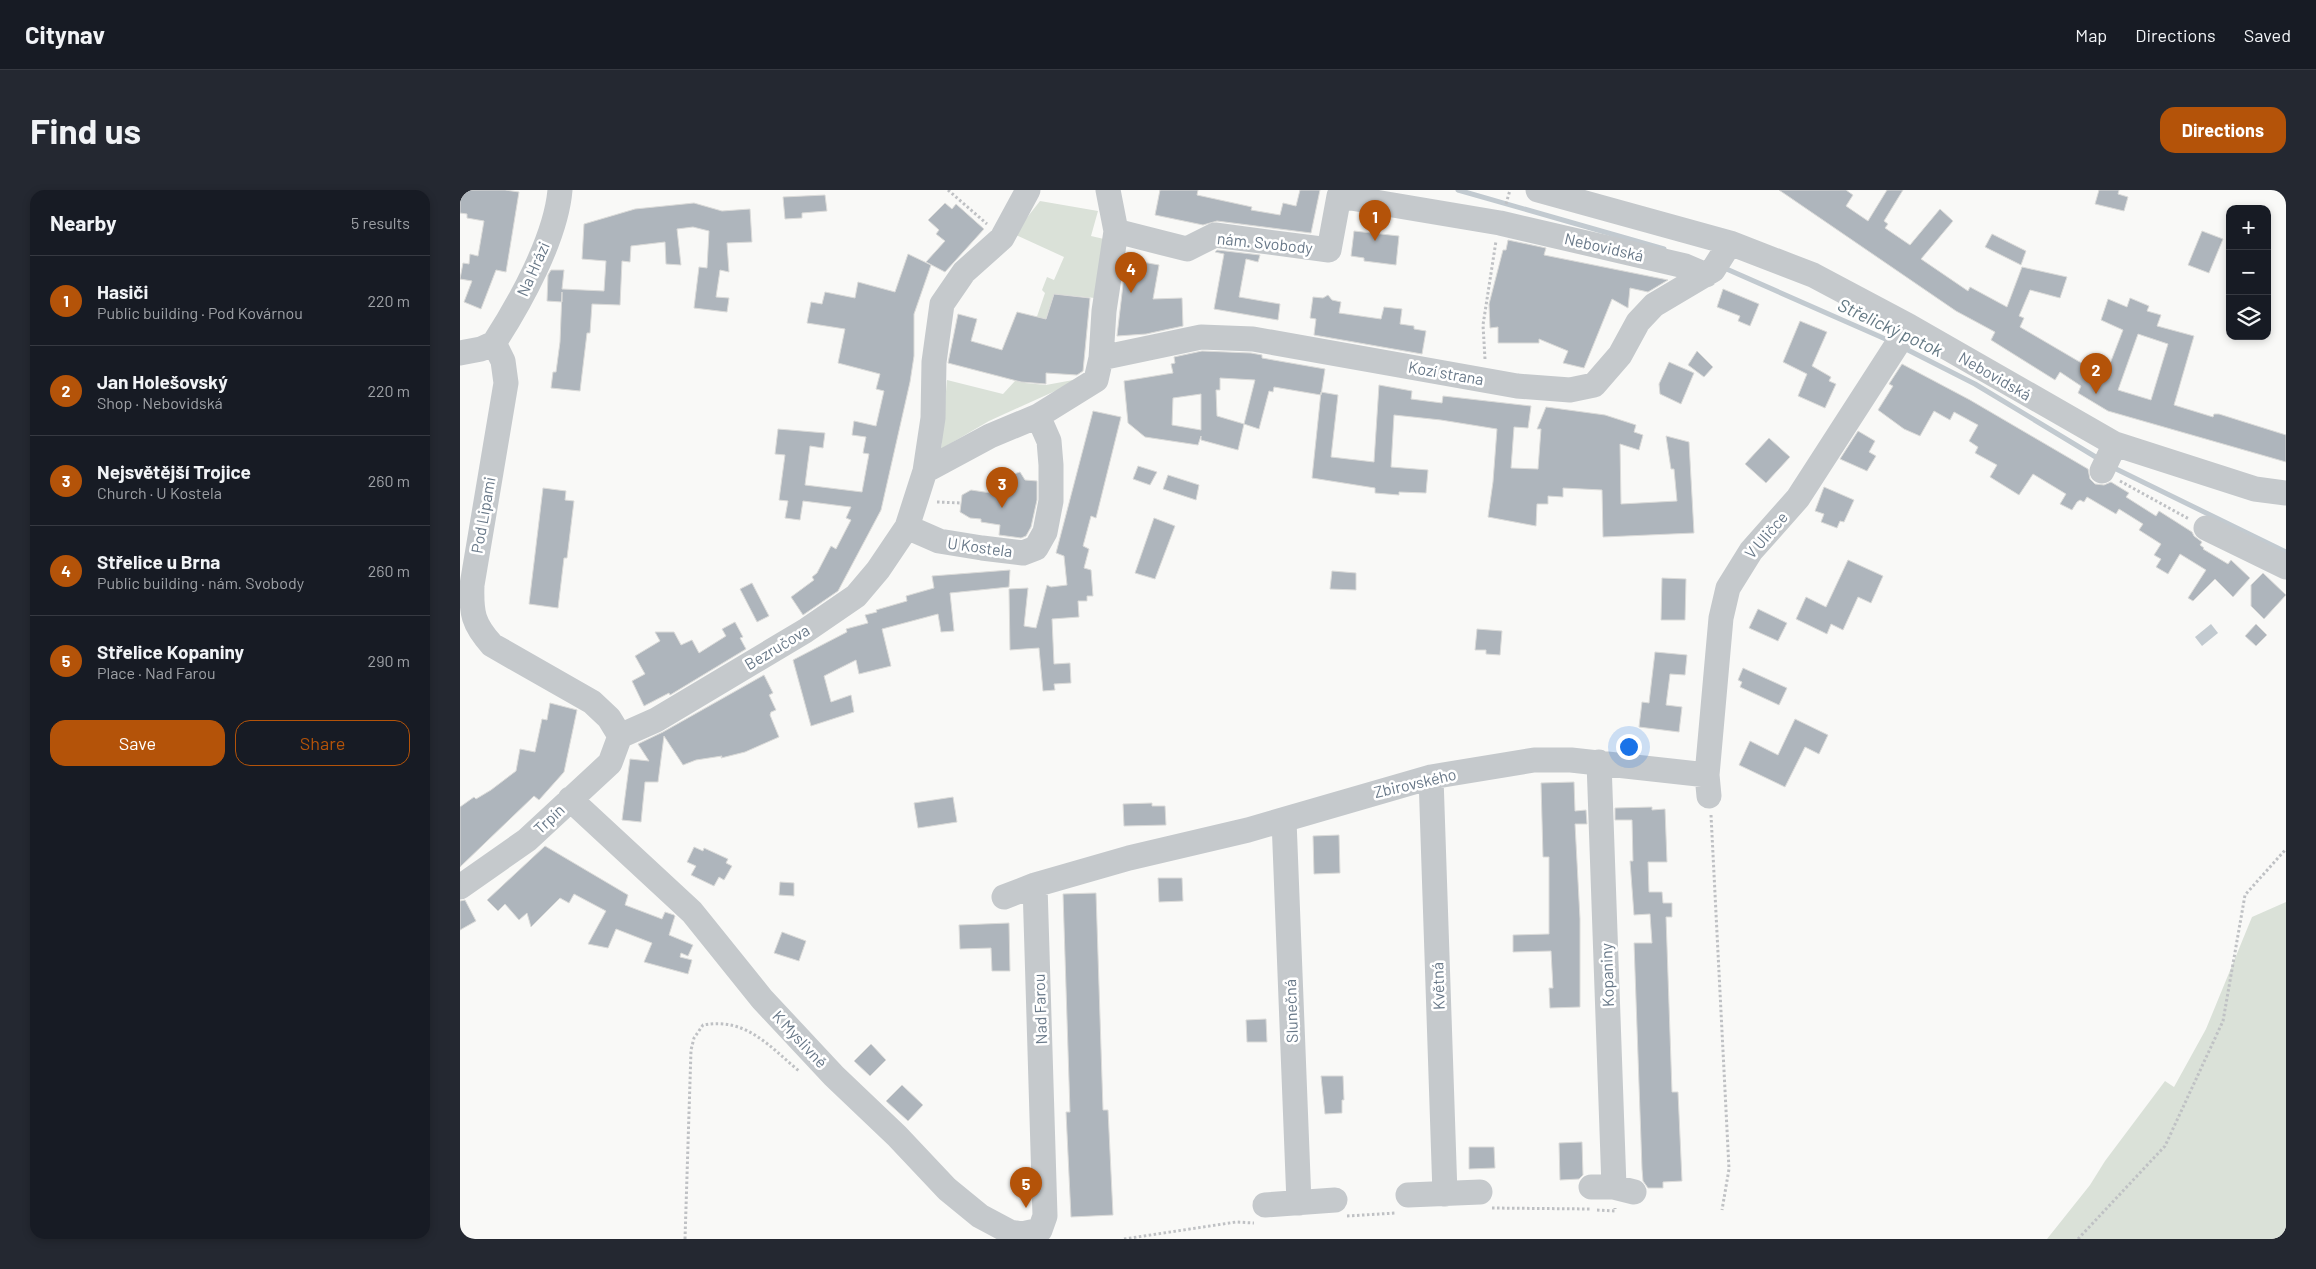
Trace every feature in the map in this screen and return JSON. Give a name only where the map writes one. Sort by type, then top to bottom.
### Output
[{"type":"street","name":"Na Hrázi","points":[[494,344],[536,267],[558,208],[560,190]]},
{"type":"street","points":[[907,527],[925,471],[933,418],[934,362],[942,304],[964,272],[1002,238],[1028,190]]},
{"type":"street","points":[[925,471],[990,436],[1038,416],[1096,380],[1101,358],[1104,311],[1116,232],[1108,190]]},
{"type":"street","name":"Nebovidská","points":[[1538,190],[1718,262],[1813,275],[1909,326],[2115,444],[2255,489],[2286,493]]},
{"type":"street","name":"Nebovidská","points":[[1329,250],[1339,196],[1398,196],[1500,223],[1685,266],[1718,262]]},
{"type":"street","name":"nám. Svobody","points":[[1116,232],[1187,249],[1215,235],[1329,250]]},
{"type":"street","name":"Kozí strana","points":[[1101,358],[1200,337],[1222,336],[1253,339],[1546,390],[1570,390],[1594,385],[1620,355],[1638,322],[1654,305],[1718,262]]},
{"type":"street","name":"V Uličce","points":[[1708,786],[1721,618],[1728,588],[1751,551],[1798,498],[1909,326]]},
{"type":"street","points":[[460,352],[481,349],[494,344]]},
{"type":"street","name":"Pod Lipami","points":[[494,344],[503,361],[506,383],[473,575],[465,604],[482,634],[492,645],[602,709],[620,736]]},
{"type":"street","name":"U Kostela","points":[[907,527],[938,541],[1023,553],[1036,548],[1045,532],[1050,501],[1051,465],[1049,441],[1038,416]]},
{"type":"street","points":[[2102,472],[2115,444]]},
{"type":"street","name":"Bezručova","points":[[620,736],[656,720],[805,631],[856,596],[878,570],[907,527]]},
{"type":"street","points":[[2206,528],[2286,567]]},
{"type":"street","name":"Trpín","points":[[460,887],[527,840],[610,764],[620,736]]},
{"type":"street","name":"Zbirovského","points":[[1035,885],[1129,858],[1284,820],[1431,778],[1534,760],[1553,759],[1600,762],[1708,786]]},
{"type":"street","name":"Kopaniny","points":[[1600,762],[1613,1189]]},
{"type":"street","name":"Květná","points":[[1431,778],[1444,1194]]},
{"type":"street","name":"K Myslivně","points":[[570,799],[692,912],[762,998],[834,1076],[897,1136],[947,1189],[980,1216],[1010,1232],[1046,1234]]},
{"type":"street","name":"Slunečná","points":[[1284,820],[1299,1203]]},
{"type":"street","points":[[1004,897],[1035,885]]},
{"type":"street","name":"Nad Farou","points":[[1035,885],[1046,1234]]},
{"type":"street","points":[[1408,1195],[1480,1192]]},
{"type":"street","points":[[1265,1205],[1335,1200]]},
{"type":"path","points":[[948,190],[993,230]]},
{"type":"path","points":[[1486,380],[1483,325],[1492,260],[1500,223]]},
{"type":"path","points":[[2102,472],[2206,528]]},
{"type":"path","points":[[936,502],[961,504]]},
{"type":"path","points":[[1708,786],[1714,862],[1729,1169],[1722,1210]]},
{"type":"path","points":[[2078,1239],[2165,1146],[2223,1021],[2245,895],[2286,849]]},
{"type":"path","points":[[685,1239],[691,1050],[694,1038],[703,1025],[716,1022],[749,1031],[764,1040],[802,1074]]},
{"type":"path","points":[[1124,1239],[1236,1222]]},
{"type":"shaded area","points":[[1040,201],[1098,211],[1091,236],[1104,239],[1095,298],[1054,294],[1025,383],[1046,385],[1084,378],[989,421],[941,449],[947,380],[1003,394],[1015,381],[1045,293],[1042,290],[1047,277],[1054,280],[1064,257],[1014,234]]},
{"type":"shaded area","points":[[2211,624],[2218,633],[2202,646],[2195,637]]},
{"type":"shaded area","points":[[2286,902],[2286,1239],[2047,1239],[2090,1185],[2105,1161],[2165,1081],[2174,1087],[2206,1029],[2252,917]]},
{"type":"building","points":[[464,190],[519,192],[506,272],[496,270],[481,309],[464,302],[472,281],[460,279],[463,263],[469,264],[470,254],[478,256],[484,221],[467,218],[467,214],[460,213],[460,192],[464,192]]},
{"type":"building","points":[[1160,190],[1198,190],[1197,195],[1252,207],[1251,210],[1280,215],[1283,203],[1296,206],[1300,190],[1320,190],[1311,233],[1217,221],[1203,225],[1155,215]]},
{"type":"building","points":[[1779,190],[1846,190],[1853,195],[1846,206],[1868,221],[1887,190],[1903,190],[1884,221],[1888,224],[1885,228],[1910,245],[1940,209],[1953,221],[1921,259],[1968,291],[1970,287],[2007,307],[2022,267],[2067,277],[2060,298],[2030,290],[2019,316],[2024,318],[2020,327],[2090,368],[2091,366],[2106,374],[2123,330],[2101,320],[2108,299],[2127,307],[2130,298],[2149,306],[2147,311],[2161,315],[2157,326],[2194,336],[2174,405],[2213,417],[2214,414],[2219,414],[2286,435],[2286,462],[2108,411],[2078,393],[2081,386],[2060,372],[2055,380],[1991,340],[1995,332],[1956,311]],"holes":[[[2138,334],[2168,344],[2151,400],[2118,390]]]},
{"type":"building","points":[[2099,190],[2119,190],[2118,194],[2128,197],[2124,211],[2095,204]]},
{"type":"building","points":[[825,195],[827,211],[802,213],[802,218],[785,219],[783,197]]},
{"type":"building","points":[[694,203],[722,211],[750,209],[752,242],[727,243],[729,272],[720,270],[716,297],[729,298],[727,312],[694,308],[699,267],[707,268],[709,231],[693,227],[677,229],[681,265],[666,264],[665,242],[631,246],[630,262],[622,261],[620,305],[592,304],[590,333],[587,333],[580,391],[551,388],[553,372],[556,372],[560,342],[562,302],[547,301],[548,275],[551,270],[564,270],[562,289],[604,291],[606,261],[582,259],[584,224],[635,209]]},
{"type":"building","points":[[945,203],[952,209],[956,204],[984,229],[945,272],[926,262],[945,241],[936,234],[939,230],[928,220]]},
{"type":"building","points":[[1354,231],[1399,236],[1396,265],[1364,261],[1364,258],[1351,256]]},
{"type":"building","points":[[2202,231],[2223,239],[2209,273],[2188,265]]},
{"type":"building","points":[[1992,234],[2026,251],[2021,265],[1985,247]]},
{"type":"building","points":[[1508,240],[1546,248],[1544,255],[1668,280],[1648,292],[1630,288],[1628,308],[1612,299],[1584,368],[1563,363],[1568,351],[1539,339],[1539,343],[1498,343],[1498,327],[1490,328],[1489,304],[1503,250],[1506,250]]},
{"type":"building","points":[[1217,250],[1260,255],[1258,262],[1246,259],[1239,297],[1280,304],[1278,320],[1214,309],[1224,254],[1215,252]]},
{"type":"building","points":[[908,254],[931,265],[914,314],[914,356],[910,382],[881,510],[838,591],[803,615],[791,597],[814,580],[812,577],[817,573],[831,546],[836,549],[851,520],[846,518],[851,507],[803,501],[800,520],[785,518],[788,501],[779,500],[785,455],[775,454],[778,429],[825,433],[823,448],[810,446],[805,485],[862,492],[869,454],[863,453],[866,437],[852,435],[854,421],[876,426],[884,391],[876,389],[880,374],[838,363],[845,329],[807,323],[811,302],[822,304],[825,292],[855,298],[858,282],[895,292]]},
{"type":"building","points":[[1126,259],[1159,265],[1153,299],[1182,298],[1183,326],[1146,334],[1117,336]]},
{"type":"building","points":[[1723,289],[1759,304],[1750,326],[1738,321],[1740,316],[1717,307]]},
{"type":"building","points":[[1054,294],[1090,298],[1083,371],[1077,375],[1046,373],[1046,384],[1021,382],[948,363],[958,314],[977,319],[971,341],[1002,350],[1017,312],[1046,319]]},
{"type":"building","points":[[1328,295],[1332,300],[1341,302],[1339,313],[1381,319],[1384,307],[1402,309],[1400,324],[1414,326],[1414,329],[1426,331],[1422,354],[1314,335],[1316,319],[1310,318],[1313,297],[1323,298]]},
{"type":"building","points":[[1800,321],[1827,332],[1812,366],[1831,377],[1829,381],[1836,384],[1825,408],[1798,396],[1807,374],[1783,362]]},
{"type":"building","points":[[1202,351],[1251,353],[1262,355],[1262,358],[1325,369],[1321,395],[1274,387],[1273,392],[1269,391],[1259,429],[1244,424],[1238,450],[1201,440],[1201,436],[1198,445],[1145,437],[1128,423],[1124,381],[1173,373],[1171,364],[1175,363],[1174,357]],"holes":[[[1220,378],[1255,380],[1244,424],[1217,416],[1216,390],[1220,390]],[[1201,394],[1201,430],[1172,425],[1173,398]]]},
{"type":"building","points":[[1697,351],[1713,367],[1704,377],[1688,365]]},
{"type":"building","points":[[1669,362],[1694,373],[1681,404],[1660,394],[1659,384]]},
{"type":"building","points":[[1902,364],[1970,400],[2088,469],[2090,479],[2095,484],[2104,485],[2111,482],[2129,493],[2126,497],[2156,516],[2159,511],[2192,532],[2202,542],[2200,545],[2203,549],[2228,564],[2231,560],[2250,578],[2233,597],[2215,579],[2193,601],[2188,598],[2206,570],[2180,554],[2168,574],[2156,567],[2161,559],[2154,555],[2161,544],[2139,530],[2143,524],[2119,509],[2116,514],[2087,497],[2084,502],[2080,500],[2077,502],[2072,510],[2060,504],[2066,494],[2033,474],[2019,495],[1990,477],[1997,465],[1975,453],[1978,447],[1969,441],[1978,425],[1954,412],[1950,420],[1934,411],[1920,436],[1904,429],[1878,410],[1893,386],[1889,384]]},
{"type":"building","points":[[1379,385],[1412,391],[1411,399],[1442,403],[1443,396],[1531,406],[1528,428],[1514,427],[1511,468],[1538,469],[1541,429],[1537,429],[1546,407],[1605,415],[1636,425],[1634,432],[1643,435],[1639,450],[1620,444],[1621,504],[1677,501],[1674,469],[1671,469],[1666,436],[1689,442],[1694,533],[1603,537],[1602,490],[1563,488],[1563,497],[1548,496],[1548,504],[1537,504],[1536,526],[1488,517],[1497,429],[1441,420],[1394,415],[1391,467],[1428,470],[1426,493],[1399,492],[1399,495],[1375,493],[1375,488],[1312,478],[1321,392],[1338,395],[1331,457],[1374,462]]},
{"type":"building","points":[[1093,411],[1121,417],[1096,518],[1091,516],[1083,546],[1089,549],[1084,568],[1091,570],[1093,596],[1087,596],[1087,601],[1078,601],[1079,617],[1052,619],[1054,664],[1070,663],[1071,683],[1054,684],[1055,690],[1043,691],[1039,648],[1010,650],[1009,589],[1028,588],[1024,626],[1036,628],[1047,585],[1051,587],[1067,585],[1064,556],[1056,553]]},
{"type":"building","points":[[1858,431],[1875,441],[1869,452],[1876,456],[1867,471],[1840,459]]},
{"type":"building","points":[[1769,438],[1790,457],[1766,483],[1745,464]]},
{"type":"building","points":[[1138,466],[1157,472],[1150,485],[1133,479]]},
{"type":"building","points":[[1002,472],[1014,474],[1020,472],[1025,480],[1037,481],[1037,500],[1031,527],[1026,536],[1021,538],[999,535],[1000,525],[981,522],[981,519],[970,518],[960,512],[962,495],[971,490],[991,493],[991,486],[1001,487]]},
{"type":"building","points":[[1168,475],[1199,485],[1196,500],[1163,489]]},
{"type":"building","points":[[1824,487],[1854,500],[1844,522],[1840,521],[1837,528],[1821,522],[1824,514],[1815,511]]},
{"type":"building","points":[[543,488],[566,491],[565,500],[574,501],[567,558],[564,558],[558,608],[529,604]]},
{"type":"building","points":[[1154,518],[1175,526],[1155,579],[1135,573]]},
{"type":"building","points":[[1848,560],[1883,576],[1871,603],[1858,597],[1843,630],[1831,624],[1827,634],[1796,619],[1806,597],[1826,607]]},
{"type":"building","points":[[1010,570],[1009,587],[950,593],[954,631],[941,632],[938,614],[882,629],[891,666],[859,674],[856,660],[824,676],[831,702],[851,695],[854,712],[811,726],[793,660],[847,632],[846,629],[868,623],[865,615],[907,601],[906,596],[934,588],[932,576]]},
{"type":"building","points":[[1332,571],[1356,573],[1356,590],[1330,589]]},
{"type":"building","points":[[2263,573],[2286,595],[2264,619],[2251,606],[2251,585]]},
{"type":"building","points":[[1662,578],[1686,579],[1685,620],[1661,620]]},
{"type":"building","points":[[752,583],[769,616],[757,622],[740,589]]},
{"type":"building","points":[[1758,609],[1787,623],[1778,641],[1749,628]]},
{"type":"building","points":[[735,622],[743,637],[740,638],[746,649],[670,695],[669,693],[644,706],[632,681],[645,674],[635,656],[660,641],[655,632],[674,632],[681,645],[692,640],[699,653],[726,636],[722,629]]},
{"type":"building","points":[[2256,624],[2267,635],[2256,646],[2245,636]]},
{"type":"building","points":[[1477,629],[1502,631],[1500,655],[1486,654],[1486,650],[1475,650]]},
{"type":"building","points":[[1655,652],[1687,655],[1685,675],[1670,674],[1666,705],[1682,707],[1679,732],[1639,727],[1642,702],[1649,703]]},
{"type":"building","points":[[1743,668],[1787,688],[1779,705],[1740,687],[1742,682],[1738,680]]},
{"type":"building","points":[[764,675],[773,693],[769,695],[776,710],[771,712],[770,715],[779,737],[745,752],[721,758],[722,756],[696,760],[683,765],[664,736],[658,782],[645,782],[641,822],[622,820],[630,759],[649,761],[638,744]]},
{"type":"building","points":[[550,703],[577,710],[564,772],[539,800],[534,796],[460,867],[460,807],[474,797],[476,799],[491,790],[516,771],[520,749],[535,752],[542,719],[547,720]]},
{"type":"building","points":[[1795,719],[1828,735],[1819,754],[1805,747],[1785,787],[1739,765],[1750,741],[1778,755]]},
{"type":"building","points":[[1574,782],[1575,811],[1586,810],[1587,824],[1575,824],[1580,919],[1580,1007],[1550,1008],[1549,988],[1553,988],[1551,951],[1513,952],[1513,935],[1549,934],[1549,857],[1543,857],[1541,783]]},
{"type":"building","points":[[953,797],[957,822],[918,828],[914,803]]},
{"type":"building","points":[[1152,803],[1152,806],[1165,806],[1166,825],[1124,826],[1123,804]]},
{"type":"building","points":[[1652,807],[1652,810],[1665,809],[1667,862],[1648,862],[1649,892],[1662,892],[1663,903],[1672,903],[1672,917],[1666,917],[1672,1092],[1678,1092],[1682,1181],[1663,1182],[1663,1188],[1648,1188],[1643,1181],[1642,1169],[1634,943],[1652,943],[1650,914],[1634,915],[1630,861],[1633,861],[1632,820],[1615,820],[1615,808]]},
{"type":"building","points":[[1339,835],[1340,873],[1314,874],[1313,836]]},
{"type":"building","points":[[545,846],[628,895],[625,905],[662,919],[665,912],[674,915],[669,935],[693,945],[688,956],[681,953],[680,957],[692,960],[688,974],[644,962],[652,943],[616,929],[608,948],[588,944],[606,911],[574,894],[569,903],[560,898],[531,927],[527,913],[519,920],[505,904],[498,911],[487,900]]},
{"type":"building","points":[[694,847],[703,851],[704,848],[728,859],[726,863],[732,866],[724,880],[719,877],[714,886],[691,875],[696,866],[687,862]]},
{"type":"building","points":[[1158,878],[1182,878],[1183,901],[1159,902]]},
{"type":"building","points":[[780,882],[794,883],[794,896],[779,895]]},
{"type":"building","points":[[1096,893],[1103,1110],[1108,1110],[1113,1215],[1071,1217],[1066,1112],[1070,1112],[1063,894]]},
{"type":"building","points":[[465,900],[476,921],[460,930],[460,901]]},
{"type":"building","points":[[1009,923],[1010,971],[992,971],[991,948],[960,949],[959,925]]},
{"type":"building","points":[[782,932],[806,941],[799,961],[774,953]]},
{"type":"building","points":[[1266,1019],[1267,1042],[1247,1042],[1246,1020]]},
{"type":"building","points":[[871,1044],[886,1060],[870,1076],[854,1061]]},
{"type":"building","points":[[1321,1076],[1343,1076],[1344,1100],[1342,1100],[1342,1113],[1325,1114]]},
{"type":"building","points":[[902,1085],[923,1105],[908,1121],[886,1101]]},
{"type":"building","points":[[1582,1142],[1583,1175],[1579,1179],[1560,1180],[1559,1143]]},
{"type":"building","points":[[1469,1147],[1494,1147],[1495,1168],[1469,1169]]},
{"type":"waterway","name":"Střelický potok","points":[[1458,190],[1664,249]]},
{"type":"waterway","name":"Střelický potok","points":[[1722,267],[1890,341]]},
{"type":"waterway","name":"Střelický potok","points":[[1902,347],[1975,384],[2099,459]]},
{"type":"waterway","name":"Střelický potok","points":[[2110,466],[2286,552]]},
{"type":"place","name":"Hasiči","points":[[1375,241]]},
{"type":"place","name":"Střelice u Brna","points":[[1131,293]]},
{"type":"place","name":"Jan Holešovský","points":[[2096,394]]},
{"type":"place","name":"Nejsvětější Trojice","points":[[1002,508]]},
{"type":"place","name":"Střelice Kopaniny","points":[[1026,1208]]}]
